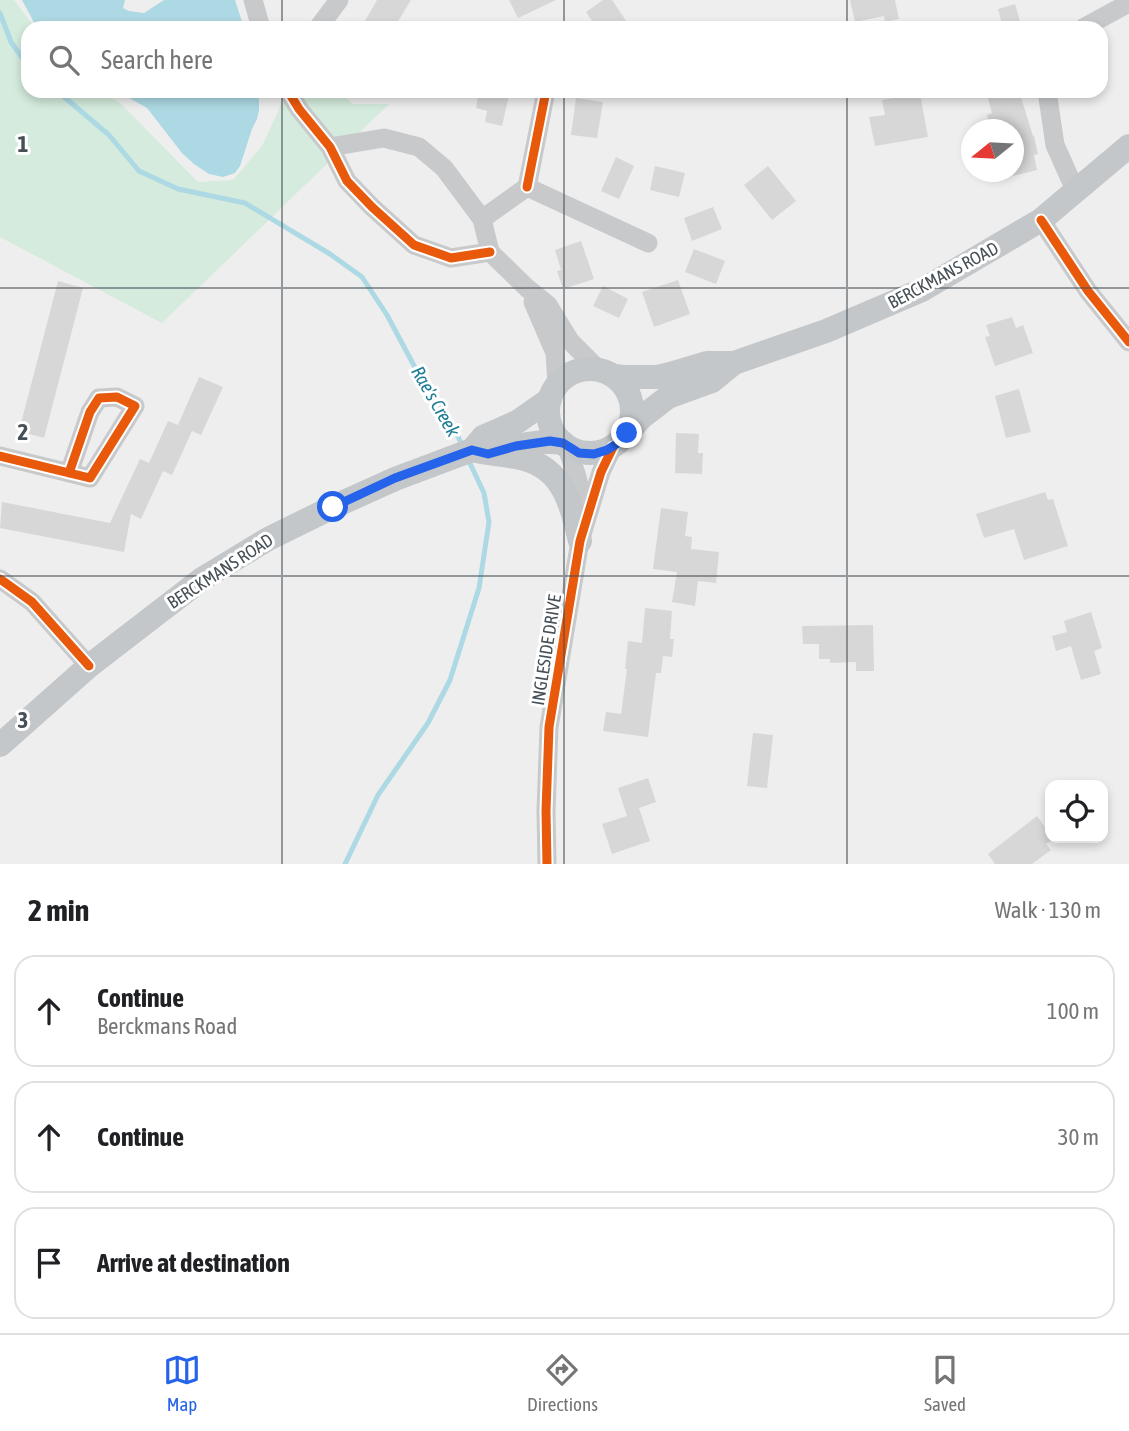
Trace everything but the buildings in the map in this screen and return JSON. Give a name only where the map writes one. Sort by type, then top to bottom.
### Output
[{"type":"main road","name":"BERCKMANS ROAD","points":[[606,372],[625,377],[657,377],[707,363],[734,363],[826,331],[922,290],[1041,220],[1129,146]]},
{"type":"main road","name":"BERCKMANS ROAD","points":[[620,440],[642,417],[668,397],[712,381],[734,363]]},
{"type":"main road","points":[[584,369],[606,372],[621,382],[629,393],[633,407],[632,420],[620,440],[607,450],[594,454],[579,453],[564,445],[555,436],[549,422],[548,408],[559,381],[571,373],[584,369]]},
{"type":"main road","name":"BERCKMANS ROAD","points":[[480,452],[483,437],[517,422],[554,392]]},
{"type":"main road","name":"BERCKMANS ROAD","points":[[0,745],[89,666],[202,579],[268,539],[395,478],[480,452],[536,442],[550,441],[564,445]]},
{"type":"main road","points":[[480,452],[531,461],[555,477],[570,503],[580,541]]},
{"type":"street","points":[[253,0],[259,21]]},
{"type":"street","points":[[323,21],[339,0]]},
{"type":"street","points":[[1096,21],[1129,3]]},
{"type":"street","points":[[292,98],[330,147],[347,181],[414,245],[451,257],[490,252]]},
{"type":"street","points":[[482,219],[527,187],[545,98]]},
{"type":"street","points":[[1048,98],[1055,145],[1076,192]]},
{"type":"street","points":[[330,147],[384,138],[419,147],[444,168],[482,219],[490,252],[548,305],[570,341],[606,372]]},
{"type":"street","points":[[527,187],[648,243]]},
{"type":"street","points":[[1041,220],[1088,290],[1129,342]]},
{"type":"street","points":[[527,288],[555,352],[557,367],[554,392]]},
{"type":"street","name":"INGLESIDE DRIVE","points":[[547,864],[546,811],[550,727],[580,541],[601,472],[620,440]]},
{"type":"street","name":"INGLESIDE DRIVE","points":[[564,445],[581,492],[580,541]]},
{"type":"street","points":[[0,456],[69,473]]},
{"type":"street","points":[[0,579],[32,602],[89,666]]},
{"type":"green space","points":[[0,0],[14,0],[30,21],[21,21],[21,98],[111,98],[120,103],[198,182],[233,180],[262,146],[282,103],[287,98],[346,98],[353,104],[389,104],[162,323],[0,237]]},
{"type":"water","points":[[22,0],[125,0],[123,8],[144,13],[164,0],[235,0],[242,21],[33,21]]},
{"type":"water","points":[[129,98],[259,98],[257,119],[240,166],[235,173],[223,177],[209,174],[194,164],[182,153],[147,108]]},
{"type":"waterway","name":"Rae's Creek","points":[[0,13],[11,42],[21,56]]},
{"type":"waterway","name":"Rae's Creek","points":[[65,98],[109,135],[139,171],[178,189],[245,203],[330,254],[362,277],[462,445]]},
{"type":"waterway","name":"Rae's Creek","points":[[345,864],[378,795],[428,723],[450,680],[479,588],[489,522],[484,493],[467,457]]},
{"type":"cycle path","points":[[292,98],[330,147],[347,181],[414,245],[451,258],[490,252]]},
{"type":"cycle path","points":[[527,187],[545,98]]},
{"type":"cycle path","points":[[1041,220],[1088,291],[1129,342]]},
{"type":"cycle path","points":[[0,456],[90,478],[135,406],[117,397],[99,398],[90,412],[69,473]]},
{"type":"cycle path","points":[[547,864],[549,727],[580,541],[601,472],[613,447]]},
{"type":"cycle path","points":[[0,579],[32,602],[89,666]]},
{"type":"route","points":[[333,507],[395,478],[472,450],[488,454],[550,441],[563,443],[579,453],[594,454],[607,450],[627,433]]}]
